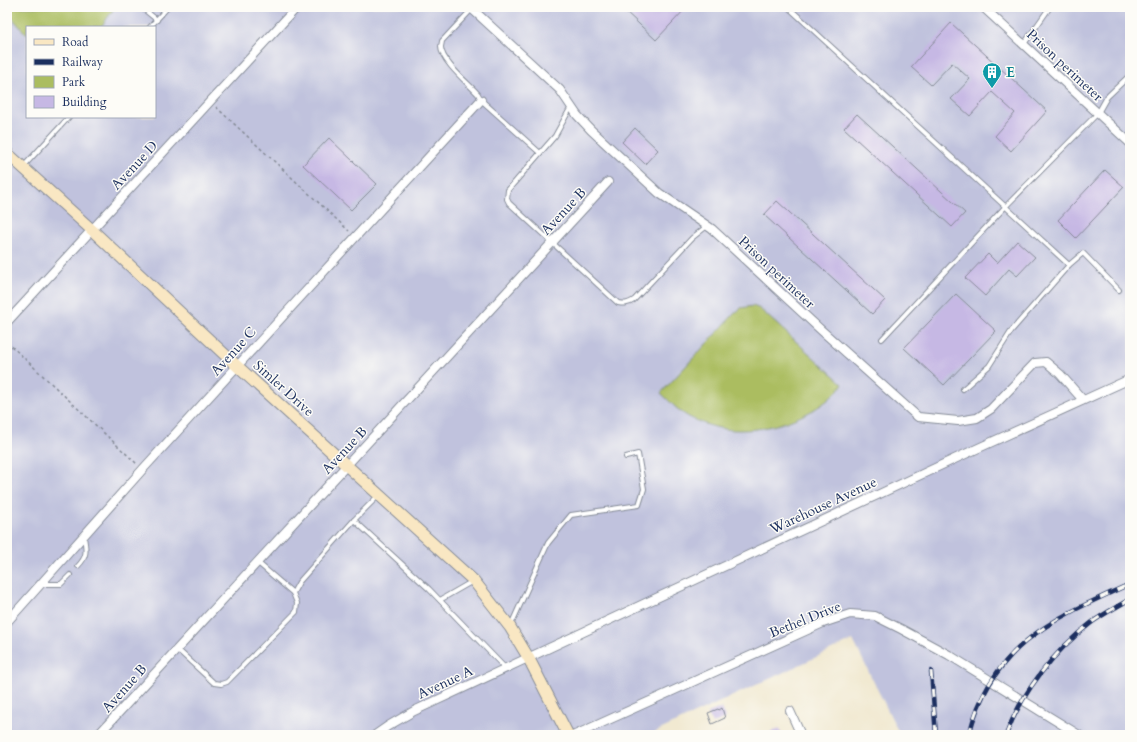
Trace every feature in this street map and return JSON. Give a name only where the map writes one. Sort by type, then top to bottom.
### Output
[{"type":"street","name":"Avenue D","points":[[7,322],[297,7]]},
{"type":"street","name":"Prison perimeter","points":[[983,7],[1130,142]]},
{"type":"street","name":"Prison perimeter","points":[[471,8],[560,90],[577,115],[659,193],[708,226],[918,417],[958,421],[977,418],[991,409],[1035,363],[1046,362],[1060,374],[1083,400]]},
{"type":"street","name":"Avenue C","points":[[7,622],[143,469],[481,100]]},
{"type":"street","name":"Simler Drive","points":[[7,153],[92,230],[237,366],[474,581],[510,627],[528,657],[568,735]]},
{"type":"street","name":"Avenue B","points":[[98,735],[608,182]]},
{"type":"street","name":"Warehouse Avenue","points":[[528,657],[1130,379]]},
{"type":"street","name":"Bethel Drive","points":[[575,735],[822,623],[850,614],[875,616],[901,629],[949,655],[1079,735]]},
{"type":"street","name":"Avenue A","points":[[375,735],[414,711],[528,657]]},
{"type":"street","points":[[790,711],[801,735]]},
{"type":"lane","points":[[142,7],[156,20]]},
{"type":"lane","points":[[151,26],[168,7]]},
{"type":"lane","points":[[788,7],[1069,265]]},
{"type":"lane","points":[[1023,44],[1050,7]]},
{"type":"lane","points":[[471,8],[442,41],[440,46],[447,61],[478,94],[481,100],[540,153]]},
{"type":"lane","points":[[882,339],[1005,207],[1098,113],[1107,97],[1130,75]]},
{"type":"lane","points":[[571,106],[556,136],[508,190],[507,198],[509,203],[618,302],[629,303],[634,300],[692,238],[708,226]]},
{"type":"lane","points":[[23,167],[68,118]]},
{"type":"lane","points":[[963,389],[989,366],[1012,330],[1069,265],[1083,253],[1119,290]]},
{"type":"lane","points":[[510,627],[548,543],[571,515],[639,505],[644,489],[638,454],[626,456]]},
{"type":"lane","points":[[293,593],[299,582],[354,520],[380,495]]},
{"type":"lane","points":[[354,520],[440,600],[505,668]]},
{"type":"lane","points":[[78,566],[84,560],[86,552],[84,535]]},
{"type":"lane","points":[[177,649],[214,683],[221,684],[227,682],[296,612],[297,603],[293,593],[257,562]]},
{"type":"lane","points":[[41,584],[61,584],[70,575]]},
{"type":"lane","points":[[440,600],[474,581]]},
{"type":"path","points":[[210,102],[355,237]]},
{"type":"path","points":[[7,342],[143,469]]},
{"type":"shaded area","points":[[7,7],[1130,7],[1130,735],[900,735],[853,640],[649,735],[7,735]]},
{"type":"green space","points":[[7,7],[115,7],[102,26],[26,26],[26,34],[7,12]]},
{"type":"green space","points":[[753,306],[760,309],[843,384],[832,396],[811,411],[789,421],[765,428],[729,430],[701,423],[685,415],[661,393],[734,314],[741,308]]},
{"type":"building","points":[[625,7],[687,7],[656,40],[623,9]]},
{"type":"building","name":"E","points":[[951,23],[1047,111],[1011,151],[995,136],[1015,113],[992,92],[970,116],[951,99],[970,79],[952,63],[931,85],[911,67]]},
{"type":"building","points":[[857,114],[965,213],[952,227],[844,128]]},
{"type":"building","points":[[635,128],[658,150],[645,164],[622,142]]},
{"type":"building","points":[[329,138],[377,184],[351,210],[303,165]]},
{"type":"building","points":[[1105,170],[1124,187],[1076,238],[1058,220]]},
{"type":"building","points":[[777,201],[885,300],[872,314],[764,215]]},
{"type":"building","points":[[1017,241],[1035,257],[1017,276],[1009,269],[985,296],[965,278],[988,254],[997,263]]},
{"type":"building","points":[[956,294],[996,331],[944,385],[904,348]]},
{"type":"building","points":[[722,708],[725,718],[712,724],[708,713]]},
{"type":"building","points":[[779,729],[782,735],[765,735],[776,731]]},
{"type":"railway","points":[[969,735],[979,704],[993,678],[1010,656],[1029,638],[1051,623],[1130,584]]},
{"type":"railway","points":[[1006,735],[1030,688],[1052,659],[1064,646],[1091,623],[1130,599]]},
{"type":"railway","points":[[931,671],[936,735]]},
{"type":"place","name":"E","points":[[992,89]]}]
